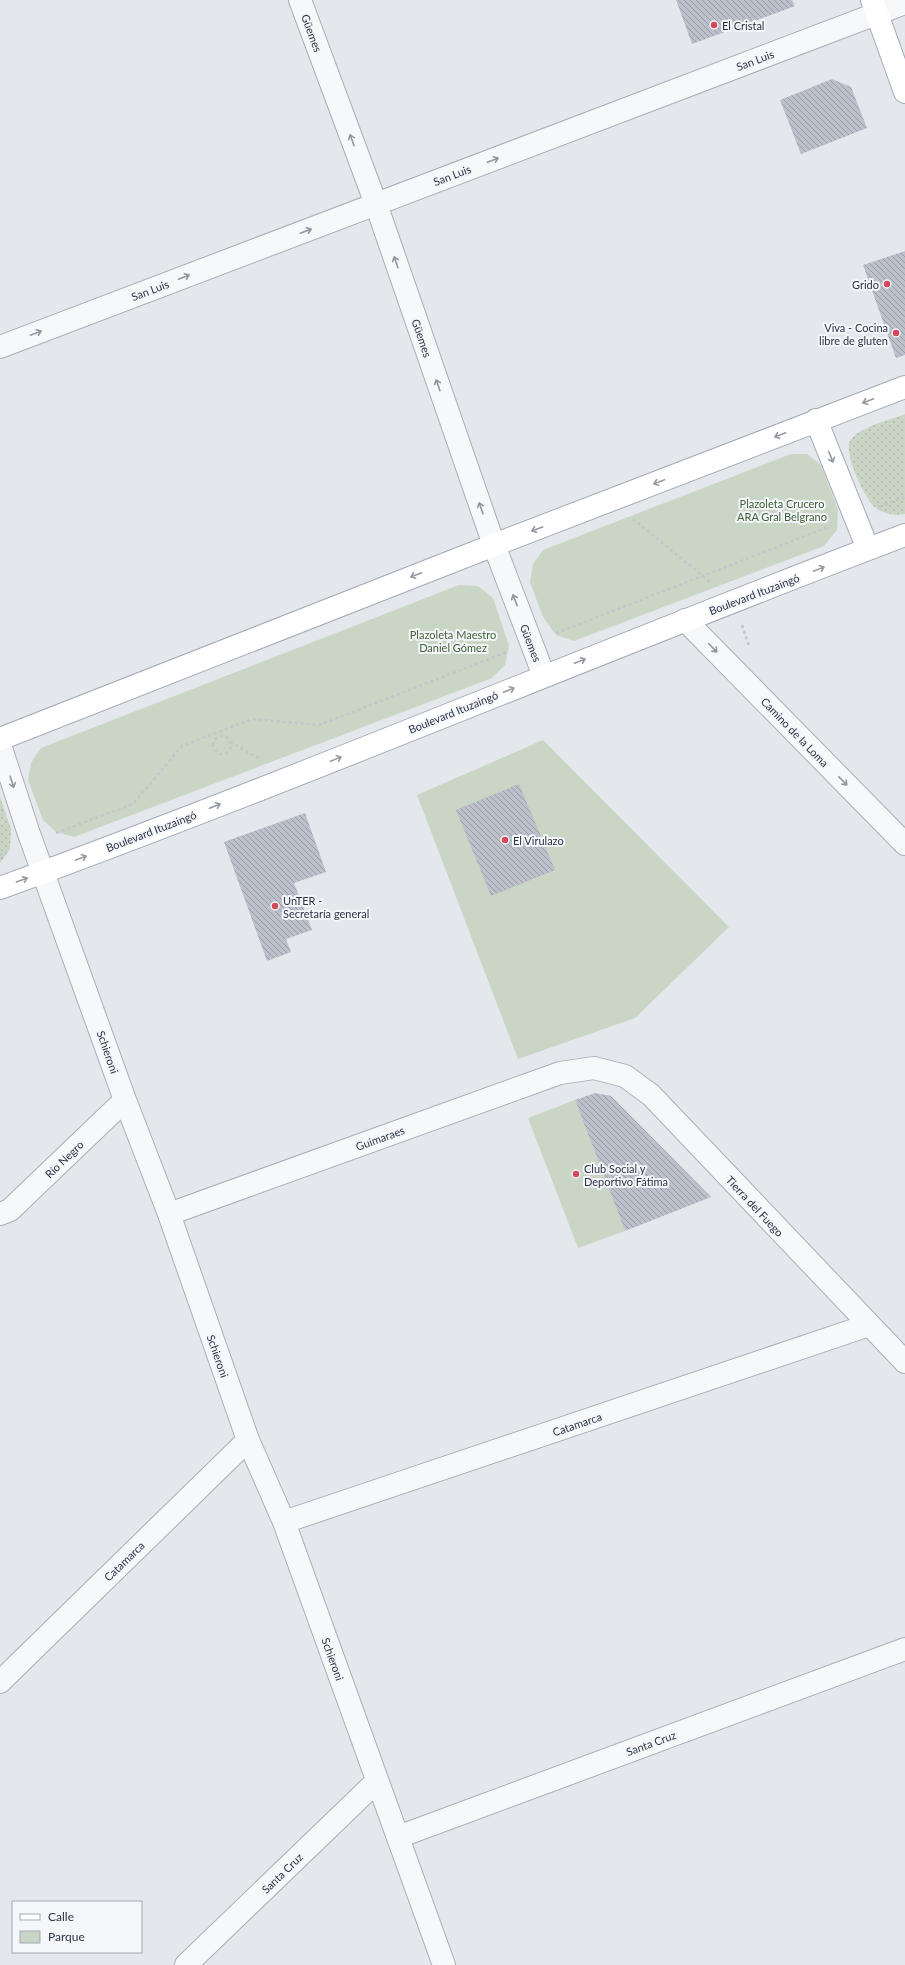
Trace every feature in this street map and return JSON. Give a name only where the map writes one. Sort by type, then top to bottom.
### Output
[{"type":"main road","points":[[874,7],[905,92]]},
{"type":"main road","points":[[0,739],[494,545],[905,387]]},
{"type":"main road","points":[[816,420],[868,549]]},
{"type":"main road","name":"Boulevard Ituzaingó","points":[[0,888],[294,776],[685,620],[735,602],[905,535]]},
{"type":"street","name":"Güemes","points":[[300,0],[376,204],[494,545],[544,676]]},
{"type":"street","name":"San Luis","points":[[0,347],[376,204],[874,7],[905,3]]},
{"type":"street","name":"Camino de la Loma","points":[[685,620],[905,844]]},
{"type":"street","name":"Schieroni","points":[[0,745],[125,1100],[169,1214],[248,1440],[284,1522],[444,1965]]},
{"type":"street","name":"Guimaraes","points":[[169,1214],[560,1073],[594,1068]]},
{"type":"street","name":"Tierra del Fuego","points":[[594,1068],[625,1076],[651,1095],[869,1326],[905,1362]]},
{"type":"street","name":"Río Negro","points":[[3,1215],[125,1100]]},
{"type":"street","name":"Catamarca","points":[[284,1522],[869,1326]]},
{"type":"street","name":"Catamarca","points":[[0,1682],[248,1440]]},
{"type":"street","name":"Santa Cruz","points":[[398,1837],[905,1649]]},
{"type":"street","name":"Santa Cruz","points":[[186,1965],[377,1781]]},
{"type":"path","points":[[0,855],[132,804],[182,746],[252,719],[319,725],[905,497]]},
{"type":"path","points":[[611,501],[735,602]]},
{"type":"path","points":[[224,736],[231,744],[229,751],[221,754],[215,752],[213,743],[216,738],[224,736]]},
{"type":"green space","points":[[905,414],[905,514],[894,515],[882,512],[876,508],[866,496],[852,465],[849,447],[850,441],[860,432],[875,424]]},
{"type":"green space","name":"Plazoleta Crucero ARA Gral Belgrano","points":[[791,454],[807,454],[821,465],[838,510],[837,530],[824,546],[574,641],[556,635],[543,617],[530,582],[533,564],[543,550]]},
{"type":"green space","name":"Plazoleta Maestro Daniel Gómez","points":[[459,585],[478,586],[493,598],[509,646],[505,665],[492,678],[74,837],[56,832],[43,820],[28,780],[31,763],[41,748]]},
{"type":"green space","points":[[543,740],[729,927],[635,1018],[518,1059],[417,795]]},
{"type":"green space","points":[[0,797],[11,829],[10,849],[0,863]]},
{"type":"green space","name":"Club Social y Deportivo Fátima","points":[[575,1100],[625,1231],[578,1248],[528,1118]]},
{"type":"building","name":"El Cristal","points":[[676,0],[792,0],[795,6],[692,44]]},
{"type":"building","points":[[832,79],[851,87],[867,128],[801,154],[780,100]]},
{"type":"building","name":"Grido","points":[[905,251],[905,355],[896,358],[863,265]]},
{"type":"building","name":"El Virulazo","points":[[519,784],[555,870],[491,896],[456,810]]},
{"type":"building","name":"UnTER - Secretaría general","points":[[305,813],[326,872],[294,883],[312,930],[286,939],[291,952],[267,961],[224,842]]},
{"type":"building","points":[[595,1093],[611,1096],[711,1197],[625,1231],[575,1100]]},
{"type":"place","name":"El Cristal","points":[[714,25]]},
{"type":"place","name":"Grido","points":[[887,284]]},
{"type":"place","name":"Viva - Cocina libre de gluten","points":[[896,333]]},
{"type":"place","name":"El Virulazo","points":[[505,840]]},
{"type":"place","name":"UnTER - Secretaría general","points":[[275,906]]},
{"type":"place","name":"Club Social y Deportivo Fátima","points":[[576,1174]]}]
